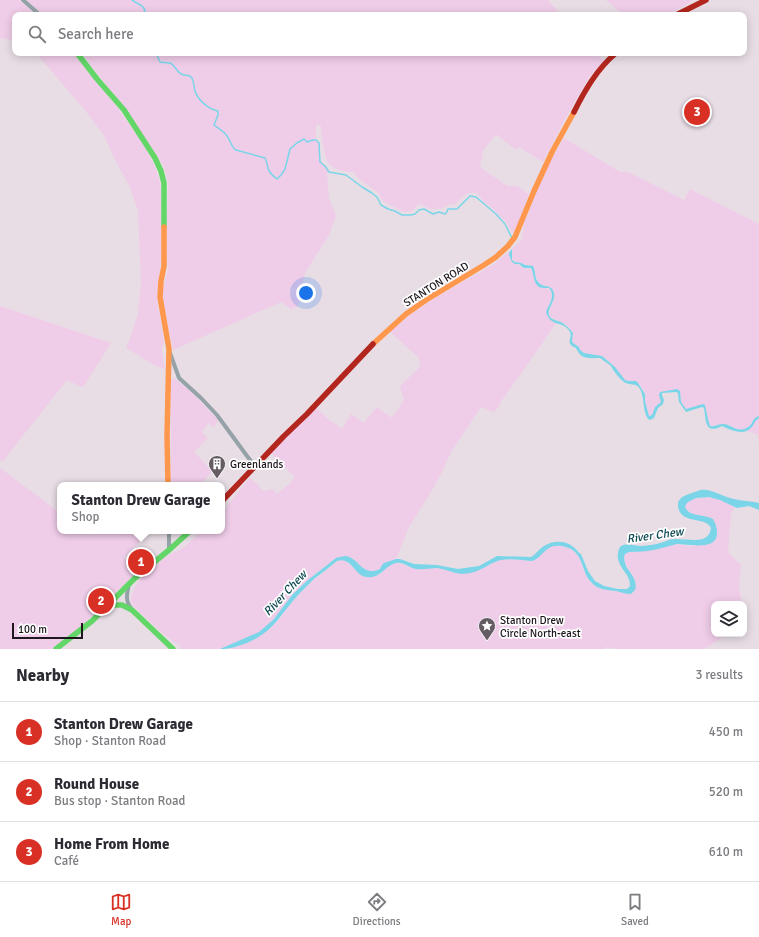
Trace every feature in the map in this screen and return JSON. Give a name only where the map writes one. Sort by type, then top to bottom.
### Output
[{"type":"main road","points":[[681,12],[706,0]]},
{"type":"main road","points":[[79,56],[124,110],[155,158],[161,171],[164,183],[164,266],[160,297],[169,348],[167,436],[168,482]]},
{"type":"main road","name":"STANTON ROAD","points":[[225,498],[307,414],[356,360],[406,314],[496,257],[508,246],[515,237],[552,152],[583,94],[593,78],[612,56]]},
{"type":"main road","points":[[56,649],[92,621],[136,577],[187,534]]},
{"type":"main road","points":[[108,606],[122,605],[132,610],[173,649]]},
{"type":"street","points":[[23,0],[37,12]]},
{"type":"street","points":[[169,348],[179,378],[217,415],[255,466]]},
{"type":"street","points":[[169,534],[169,550]]},
{"type":"street","points":[[129,584],[127,600],[128,605],[132,610]]},
{"type":"shaded area","points":[[0,0],[19,0],[33,12],[12,12],[12,41],[9,39],[0,38]]},
{"type":"shaded area","points":[[26,0],[548,0],[558,12],[40,12]]},
{"type":"shaded area","points":[[606,0],[691,0],[691,2],[673,12],[620,12]]},
{"type":"shaded area","points":[[39,56],[76,56],[118,108],[132,128],[143,144],[158,174],[161,190],[161,258],[157,301],[164,342],[162,350],[165,369],[154,365],[126,348],[138,313],[141,283],[138,211],[130,187],[103,134],[84,109]]},
{"type":"shaded area","points":[[85,56],[599,56],[604,61],[589,77],[543,162],[519,147],[516,150],[496,134],[483,151],[480,167],[507,186],[517,186],[529,194],[513,234],[506,222],[484,202],[477,193],[466,194],[454,205],[449,204],[443,208],[430,209],[419,204],[412,211],[404,212],[384,202],[378,193],[359,179],[353,172],[337,169],[329,164],[324,151],[321,126],[316,124],[316,140],[319,143],[320,162],[329,172],[327,173],[329,198],[336,216],[329,235],[305,273],[298,306],[291,309],[281,302],[173,350],[163,301],[163,289],[168,268],[166,253],[167,176],[163,165],[123,105],[90,65]]},
{"type":"shaded area","points":[[564,138],[620,172],[628,172],[684,200],[690,189],[759,224],[759,416],[754,419],[748,427],[738,429],[726,424],[710,426],[705,405],[685,409],[682,404],[679,390],[660,393],[661,402],[652,415],[649,416],[645,401],[645,394],[640,385],[634,381],[625,380],[611,363],[602,356],[584,353],[580,350],[579,347],[573,343],[573,334],[569,327],[554,319],[549,314],[554,293],[547,286],[538,283],[534,268],[512,259],[512,249],[522,240],[524,222],[528,215],[539,183]]},
{"type":"shaded area","points":[[508,252],[515,264],[524,268],[532,269],[534,279],[540,287],[549,289],[551,292],[552,298],[547,310],[552,321],[556,323],[496,410],[494,412],[481,407],[451,452],[431,492],[409,527],[396,559],[386,562],[380,569],[372,572],[367,571],[347,557],[336,558],[293,594],[273,620],[259,633],[220,649],[181,649],[180,646],[162,633],[135,608],[131,601],[136,585],[160,560],[183,548],[199,534],[225,534],[225,508],[248,480],[251,478],[263,491],[273,489],[277,494],[289,484],[295,477],[271,453],[316,408],[342,429],[351,414],[364,423],[377,407],[392,418],[404,400],[400,386],[420,367],[419,358],[389,331],[430,301],[494,264]]},
{"type":"shaded area","points":[[0,306],[111,343],[84,386],[82,387],[67,380],[3,461],[0,460]]},
{"type":"shaded area","points":[[171,379],[175,379],[191,392],[218,420],[214,427],[208,423],[202,432],[208,438],[194,452],[212,471],[203,482],[171,482]]},
{"type":"shaded area","points":[[757,418],[759,418],[759,442],[758,435],[747,431],[752,427]]},
{"type":"shaded area","points":[[0,468],[57,511],[57,534],[86,534],[88,536],[90,534],[147,535],[124,557],[135,574],[76,632],[51,649],[0,649]]},
{"type":"shaded area","points":[[709,497],[735,507],[731,514],[728,552],[739,563],[740,562],[741,566],[739,586],[742,601],[711,601],[711,637],[723,637],[704,649],[617,649],[606,647],[604,649],[230,649],[252,641],[270,629],[289,605],[315,579],[338,561],[343,560],[366,577],[378,575],[389,566],[399,563],[415,569],[439,568],[461,574],[480,570],[501,560],[511,559],[531,561],[548,548],[561,546],[572,550],[576,554],[588,580],[592,584],[604,589],[631,594],[636,585],[634,577],[625,564],[625,554],[629,552],[653,550],[677,544],[689,546],[707,544],[717,534],[704,516],[688,513],[686,511],[685,504],[693,499]]},
{"type":"water","points":[[512,249],[512,260],[525,265],[533,266],[537,281],[552,288],[554,300],[549,312],[550,317],[565,324],[573,333],[573,343],[584,353],[602,356],[615,367],[625,380],[636,381],[638,383],[645,394],[645,401],[649,416],[652,415],[655,407],[661,402],[659,395],[660,392],[677,389],[680,391],[681,402],[686,409],[703,404],[705,405],[710,426],[726,424],[738,429],[744,429],[750,426],[756,417],[759,416],[759,418],[751,428],[745,432],[722,426],[712,429],[707,425],[704,408],[702,407],[686,412],[679,402],[677,392],[662,393],[664,400],[663,404],[658,408],[654,418],[650,420],[648,419],[640,389],[635,385],[624,382],[610,365],[600,358],[586,358],[580,355],[576,348],[570,344],[571,334],[567,328],[554,322],[548,317],[546,312],[552,297],[551,291],[549,288],[540,287],[537,285],[531,268],[524,268],[519,264],[512,262],[509,253]]},
{"type":"water","name":"River Chew","points":[[700,490],[709,490],[737,500],[759,503],[759,510],[749,506],[737,508],[720,500],[709,497],[696,498],[688,502],[685,506],[686,510],[692,514],[713,519],[717,530],[715,539],[712,543],[707,545],[677,544],[654,550],[629,552],[625,554],[624,558],[626,566],[636,584],[635,590],[631,594],[603,589],[594,585],[585,572],[581,561],[575,552],[562,546],[547,549],[535,560],[501,560],[478,571],[464,574],[437,568],[416,569],[398,563],[392,564],[376,576],[367,577],[359,573],[346,561],[342,560],[337,561],[315,578],[300,593],[270,629],[254,640],[244,644],[220,649],[259,632],[273,620],[293,594],[308,580],[336,558],[344,556],[355,560],[369,571],[380,569],[384,563],[396,559],[414,564],[437,565],[458,569],[479,566],[497,556],[531,557],[547,544],[562,542],[569,544],[581,554],[588,571],[595,581],[604,586],[627,589],[630,586],[630,581],[618,560],[619,549],[623,545],[653,545],[672,539],[697,540],[706,537],[709,534],[711,528],[708,524],[683,516],[678,506],[678,502],[682,497]]},
{"type":"waterway","points":[[132,0],[142,6],[145,10],[144,12]]},
{"type":"waterway","points":[[157,56],[160,62],[169,63],[181,74],[192,78],[198,98],[207,106],[218,111],[214,125],[226,134],[234,149],[265,158],[269,171],[277,179],[285,169],[290,149],[304,139],[307,142],[316,140],[319,143],[320,162],[329,172],[346,175],[377,197],[381,205],[388,209],[402,215],[415,214],[419,210],[424,209],[433,214],[439,212],[445,214],[448,209],[457,209],[470,196],[476,197],[505,224],[512,238]]},
{"type":"traffic: fast","points":[[79,56],[124,110],[155,158],[161,171],[164,183],[164,227]]},
{"type":"traffic: fast","points":[[56,649],[92,621],[136,577],[187,534]]},
{"type":"traffic: fast","points":[[108,605],[122,605],[132,610],[173,649]]},
{"type":"traffic: slow","points":[[373,344],[406,314],[426,300],[484,265],[508,246],[515,237],[552,152],[574,112]]},
{"type":"traffic: slow","points":[[164,227],[164,266],[160,297],[169,349],[167,436],[168,482]]},
{"type":"traffic: jam","points":[[682,12],[706,0]]},
{"type":"traffic: jam","points":[[574,112],[592,80],[612,56]]},
{"type":"traffic: jam","points":[[225,498],[373,344]]},
{"type":"place","name":"Home From Home","points":[[697,112]]},
{"type":"place","name":"Greenlands","points":[[217,479]]},
{"type":"place","name":"Stanton Drew Garage","points":[[141,562]]},
{"type":"place","name":"Round House","points":[[101,601]]},
{"type":"place","name":"Stanton Drew Circle North-east","points":[[487,641]]}]
